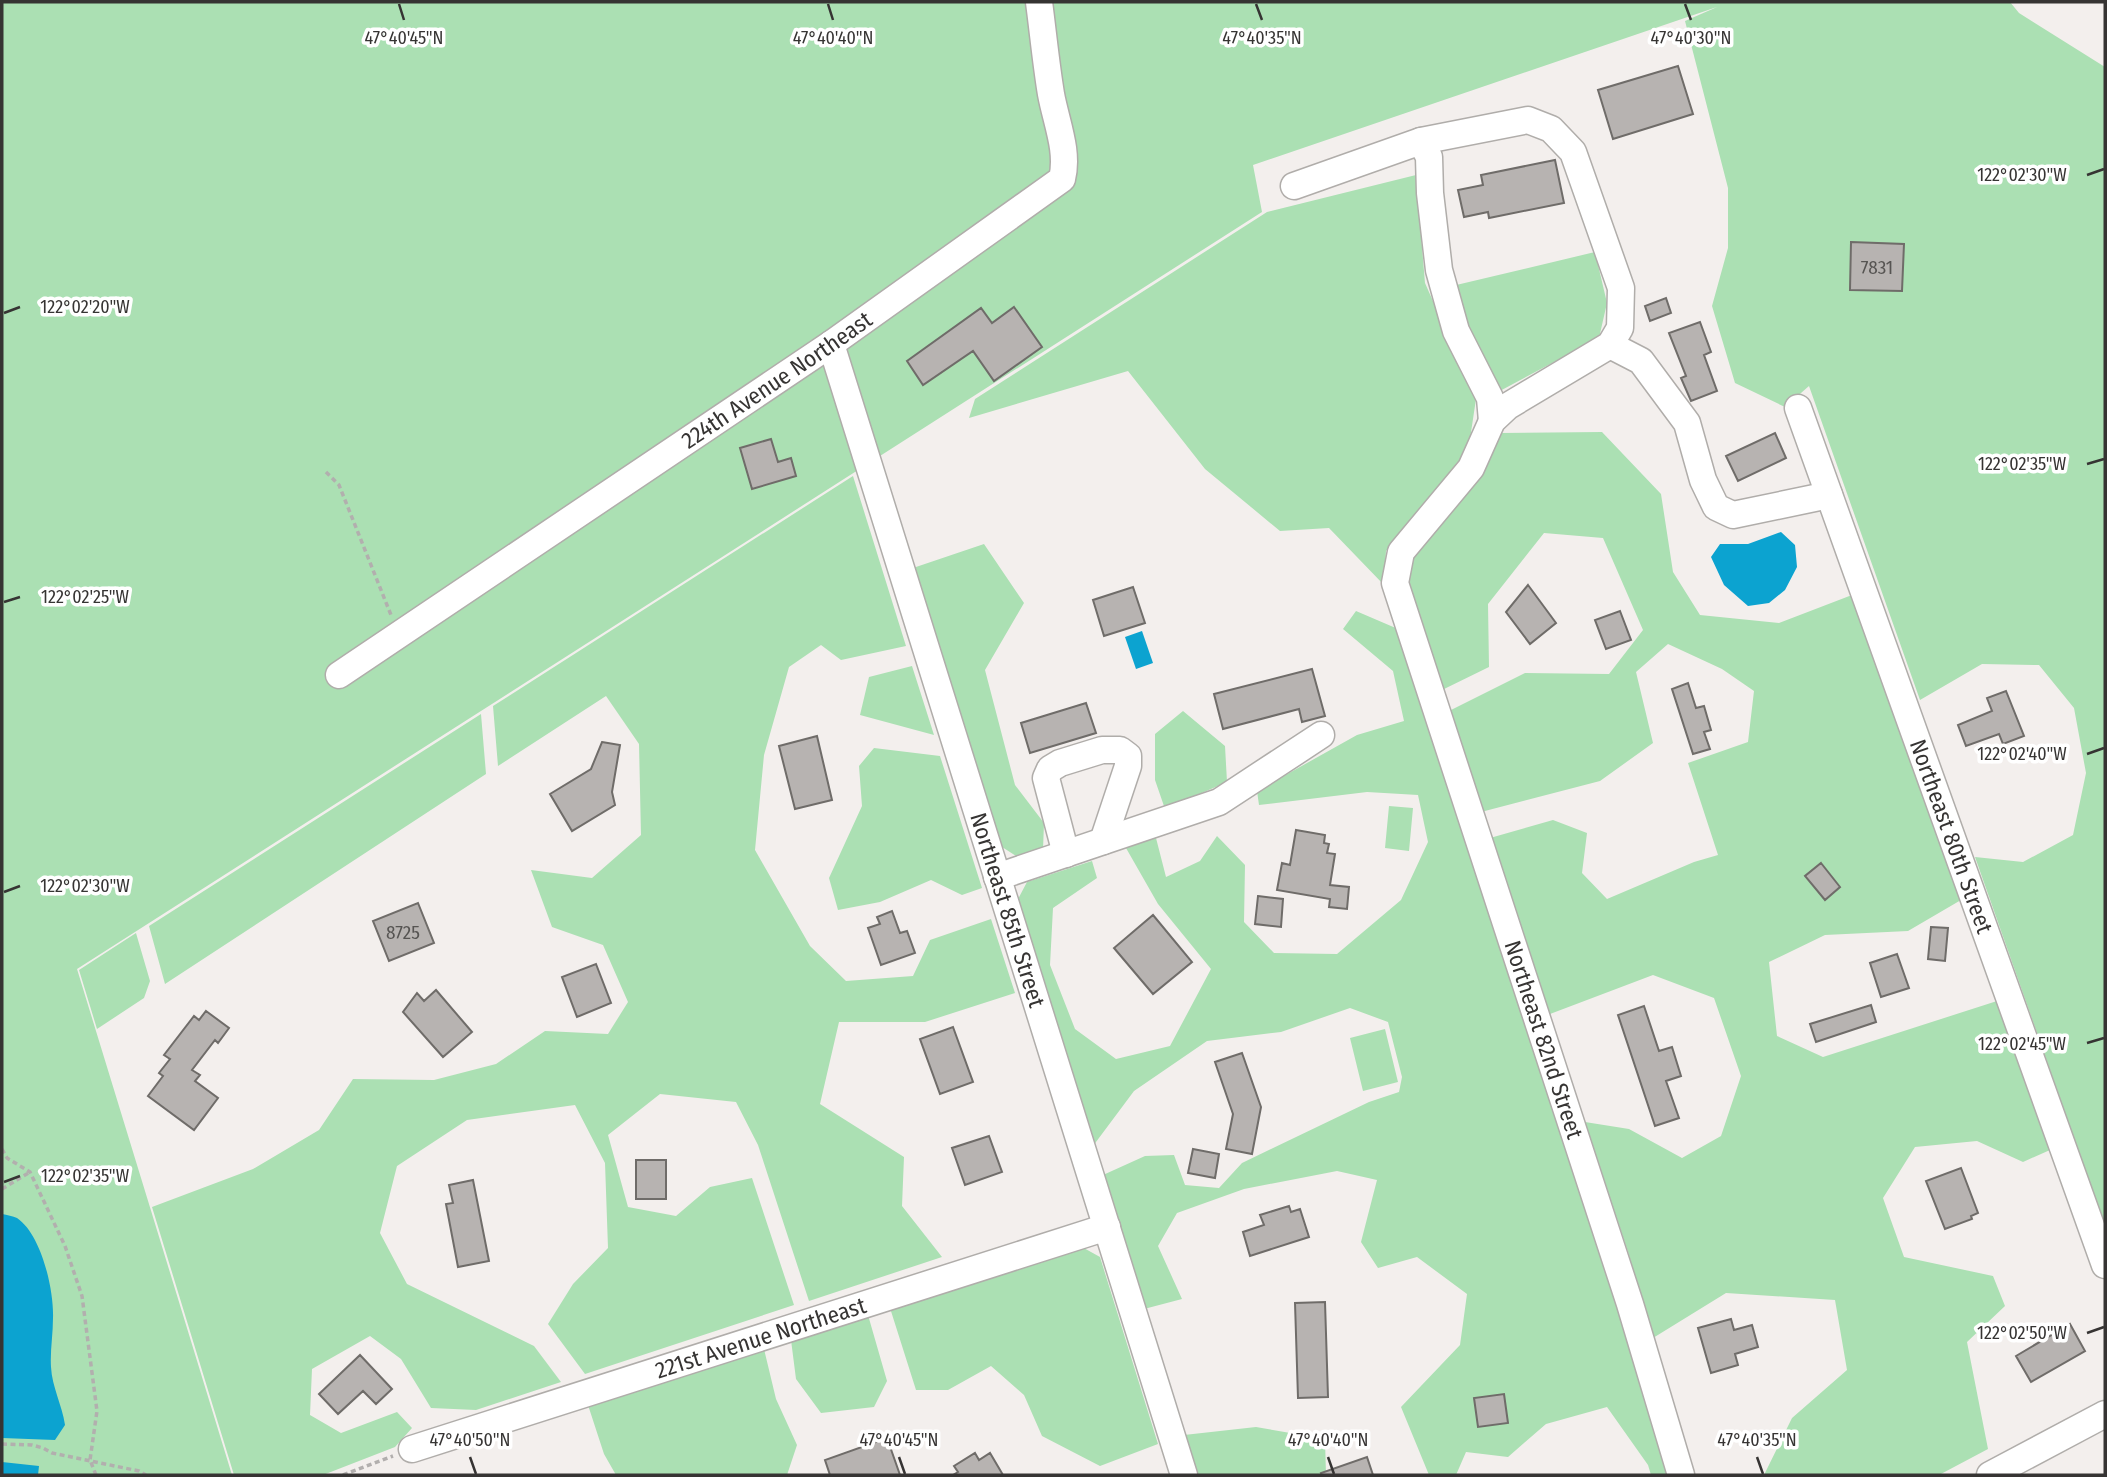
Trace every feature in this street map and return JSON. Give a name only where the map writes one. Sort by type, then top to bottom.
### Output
[{"type":"street","name":"224th Avenue Northeast","points":[[339,675],[831,344],[1062,180],[1065,168],[1064,151],[1051,94],[1039,2]]},
{"type":"street","points":[[1294,186],[1421,141],[1528,120],[1551,129],[1573,152],[1621,288],[1620,328],[1609,345],[1508,406],[1492,421]]},
{"type":"street","points":[[1421,141],[1429,157],[1430,193],[1439,270],[1456,331],[1490,398],[1492,421]]},
{"type":"street","name":"Northeast 85th Street","points":[[831,344],[1184,1475]]},
{"type":"street","points":[[1609,345],[1641,361],[1687,423],[1703,480],[1716,507],[1733,515],[1829,495]]},
{"type":"street","name":"Northeast 80th Street","points":[[1798,408],[2105,1265]]},
{"type":"street","name":"Northeast 82nd Street","points":[[1492,421],[1471,468],[1401,552],[1395,583],[1630,1304],[1682,1475]]},
{"type":"street","points":[[998,877],[1219,802],[1321,735]]},
{"type":"street","points":[[1066,854],[1046,778],[1050,769],[1060,763],[1102,750],[1120,750],[1128,756],[1128,765],[1103,841]]},
{"type":"street","name":"221st Avenue Northeast","points":[[412,1449],[1107,1227]]},
{"type":"street","points":[[1990,1475],[2105,1414]]},
{"type":"path","points":[[326,472],[339,485],[400,634]]},
{"type":"path","points":[[2,1149],[7,1158],[30,1172],[65,1246],[82,1296],[97,1411],[90,1460],[96,1475]]},
{"type":"path","points":[[2,1189],[30,1172]]},
{"type":"path","points":[[2,1444],[32,1445],[52,1453],[139,1471],[146,1475]]},
{"type":"path","points":[[343,1475],[412,1449]]},
{"type":"green space","points":[[2,2],[2010,2],[2019,13],[2105,67],[2105,1226],[1975,857],[2023,862],[2073,835],[2086,773],[2074,708],[2039,665],[1982,664],[1920,700],[1809,386],[1785,407],[1735,383],[1712,306],[1728,248],[1728,188],[1685,21],[1717,7],[1253,165],[1262,212],[77,969],[232,1475],[2,1475]]},
{"type":"green space","points":[[1416,175],[1425,283],[1476,399],[1470,439],[1452,477],[1386,551],[1384,585],[1329,528],[1280,531],[1205,469],[1128,371],[969,418],[975,399],[1267,212]]},
{"type":"green space","points":[[1595,252],[1607,303],[1599,338],[1498,392],[1461,323],[1452,286]]},
{"type":"green space","points":[[1602,432],[1661,494],[1673,572],[1700,615],[1779,623],[1852,595],[1961,900],[1908,931],[1825,935],[1769,962],[1777,1036],[1823,1057],[1997,1001],[2050,1150],[2023,1162],[1977,1141],[1915,1147],[1883,1198],[1904,1257],[1993,1276],[2005,1306],[1967,1342],[1988,1449],[1939,1475],[1764,1475],[1792,1418],[1847,1370],[1835,1300],[1726,1293],[1653,1338],[1585,1122],[1629,1129],[1682,1158],[1721,1136],[1741,1076],[1714,998],[1653,975],[1550,1014],[1490,838],[1553,820],[1587,833],[1582,873],[1607,899],[1694,862],[1718,855],[1688,763],[1748,742],[1754,691],[1722,669],[1668,644],[1636,672],[1653,743],[1600,781],[1481,812],[1447,712],[1525,673],[1609,674],[1643,630],[1603,538],[1544,533],[1488,604],[1489,667],[1440,691],[1405,589],[1411,557],[1500,433]]},
{"type":"green space","points":[[853,476],[906,646],[841,660],[821,645],[789,667],[764,755],[755,850],[810,946],[846,981],[913,976],[930,940],[991,919],[1015,993],[925,1022],[839,1022],[820,1104],[904,1157],[902,1206],[942,1257],[809,1301],[758,1145],[736,1102],[660,1094],[608,1135],[628,1207],[676,1216],[710,1187],[752,1178],[794,1305],[585,1374],[548,1324],[573,1284],[608,1248],[605,1163],[575,1105],[467,1120],[397,1166],[380,1233],[407,1284],[534,1346],[561,1382],[476,1410],[431,1408],[401,1359],[370,1336],[312,1369],[310,1415],[341,1433],[397,1412],[412,1428],[395,1447],[323,1475],[234,1475],[152,1207],[253,1169],[319,1130],[353,1079],[434,1080],[496,1064],[545,1031],[608,1034],[628,1002],[603,945],[552,927],[531,870],[592,878],[641,835],[639,744],[606,696],[498,766],[493,706]]},
{"type":"green space","points":[[984,544],[1024,603],[985,670],[1015,785],[1044,823],[1043,850],[1019,858],[999,845],[913,568]]},
{"type":"green space","points":[[1356,611],[1398,629],[1614,1290],[1670,1475],[1651,1475],[1648,1465],[1607,1407],[1546,1424],[1508,1457],[1466,1452],[1456,1475],[1429,1475],[1401,1407],[1460,1345],[1467,1294],[1417,1257],[1378,1268],[1361,1242],[1377,1180],[1337,1171],[1244,1189],[1177,1213],[1158,1246],[1182,1299],[1144,1309],[1103,1175],[1145,1156],[1174,1155],[1185,1185],[1219,1188],[1242,1163],[1369,1102],[1399,1092],[1402,1077],[1388,1022],[1350,1008],[1281,1032],[1207,1041],[1134,1091],[1093,1146],[1017,901],[1027,882],[1092,861],[1097,878],[1053,908],[1050,965],[1075,1029],[1116,1059],[1170,1046],[1211,969],[1158,904],[1126,848],[1156,838],[1166,877],[1200,861],[1217,836],[1245,865],[1244,922],[1274,953],[1337,954],[1401,900],[1428,842],[1418,795],[1367,792],[1259,805],[1257,791],[1357,735],[1404,721],[1393,671],[1343,629]]},
{"type":"green space","points":[[912,666],[934,735],[860,715],[869,677]]},
{"type":"green space","points":[[1183,711],[1225,746],[1227,782],[1165,809],[1155,780],[1155,734]]},
{"type":"green space","points":[[481,714],[486,774],[165,984],[149,926]]},
{"type":"green space","points":[[874,748],[940,756],[982,888],[962,895],[931,880],[880,902],[838,910],[829,878],[862,806],[859,766]]},
{"type":"green space","points":[[1389,806],[1413,808],[1409,851],[1385,848]]},
{"type":"green space","points":[[136,933],[150,981],[144,998],[97,1029],[79,970]]},
{"type":"green space","points":[[1385,1029],[1398,1082],[1363,1091],[1350,1038]]},
{"type":"green space","points":[[1082,1247],[1100,1257],[1158,1444],[1100,1466],[1042,1436],[1024,1395],[991,1366],[948,1390],[916,1390],[890,1308]]},
{"type":"green space","points":[[868,1315],[887,1381],[874,1407],[821,1413],[796,1379],[791,1340]]},
{"type":"green space","points":[[764,1349],[776,1399],[797,1445],[787,1475],[616,1475],[604,1454],[588,1405]]},
{"type":"green space","points":[[1256,1427],[1325,1439],[1326,1475],[1196,1475],[1184,1435]]},
{"type":"water","points":[[1781,532],[1795,545],[1797,567],[1785,590],[1769,603],[1748,606],[1724,585],[1711,557],[1720,544],[1748,544]]},
{"type":"water","points":[[1142,631],[1153,663],[1136,669],[1125,637]]},
{"type":"water","points":[[2,1214],[17,1218],[26,1226],[40,1250],[49,1279],[53,1307],[52,1374],[65,1425],[55,1440],[2,1438]]},
{"type":"water","points":[[2,1462],[39,1466],[38,1475],[2,1475]]},
{"type":"building","points":[[1678,66],[1693,114],[1613,139],[1598,90]]},
{"type":"building","points":[[1555,160],[1564,203],[1489,218],[1488,212],[1464,217],[1458,190],[1483,185],[1481,175]]},
{"type":"building","points":[[1851,242],[1904,244],[1902,291],[1850,290]]},
{"type":"building","points":[[1666,298],[1671,313],[1650,321],[1645,306]]},
{"type":"building","points":[[1014,307],[1042,347],[994,381],[973,351],[923,385],[907,361],[981,308],[992,323]]},
{"type":"building","points":[[1700,322],[1711,352],[1704,355],[1717,391],[1691,401],[1681,378],[1686,376],[1669,333]]},
{"type":"building","points":[[1775,433],[1786,458],[1738,481],[1726,456]]},
{"type":"building","points":[[771,439],[778,462],[791,458],[796,476],[752,489],[740,448]]},
{"type":"building","points":[[1528,585],[1556,623],[1530,644],[1506,612]]},
{"type":"building","points":[[1133,587],[1145,623],[1104,636],[1093,600]]},
{"type":"building","points":[[1620,611],[1631,640],[1606,649],[1595,620]]},
{"type":"building","points":[[1312,669],[1325,716],[1302,722],[1299,709],[1223,729],[1214,694]]},
{"type":"building","points":[[1688,683],[1696,708],[1704,706],[1711,730],[1704,732],[1710,749],[1693,754],[1672,689]]},
{"type":"building","points":[[2006,691],[2024,736],[2003,744],[1999,734],[1966,746],[1958,725],[1992,711],[1987,698]]},
{"type":"building","points":[[1086,703],[1096,733],[1030,753],[1021,723]]},
{"type":"building","points":[[817,736],[832,800],[795,809],[779,746]]},
{"type":"building","points":[[602,742],[620,745],[612,792],[615,805],[572,831],[550,794],[591,769]]},
{"type":"building","points":[[1296,830],[1325,835],[1324,843],[1329,844],[1327,853],[1335,854],[1330,885],[1349,887],[1347,909],[1329,907],[1330,899],[1277,890],[1282,863],[1290,865]]},
{"type":"building","points":[[1821,863],[1840,887],[1825,900],[1805,876]]},
{"type":"building","points":[[1258,896],[1283,899],[1281,927],[1255,924]]},
{"type":"building","points":[[418,903],[434,943],[389,961],[373,921]]},
{"type":"building","points":[[892,911],[900,933],[907,931],[915,953],[881,965],[868,928],[880,924],[877,917]]},
{"type":"building","points":[[1153,915],[1192,962],[1153,994],[1114,948]]},
{"type":"building","points":[[1931,927],[1948,928],[1945,961],[1928,959]]},
{"type":"building","points":[[1897,954],[1909,988],[1881,997],[1870,963]]},
{"type":"building","points":[[596,964],[611,1003],[577,1017],[562,977]]},
{"type":"building","points":[[436,990],[472,1032],[443,1057],[403,1012],[417,993],[424,1001]]},
{"type":"building","points":[[1871,1005],[1876,1022],[1816,1042],[1810,1024]]},
{"type":"building","points":[[1644,1006],[1659,1051],[1672,1047],[1681,1076],[1666,1081],[1679,1118],[1655,1126],[1618,1015]]},
{"type":"building","points":[[206,1011],[229,1028],[218,1043],[215,1040],[192,1070],[200,1075],[195,1081],[218,1098],[194,1130],[148,1096],[163,1076],[159,1073],[170,1059],[164,1055],[194,1016],[199,1020]]},
{"type":"building","points":[[953,1027],[973,1082],[940,1094],[920,1039]]},
{"type":"building","points":[[1242,1053],[1261,1107],[1252,1154],[1226,1149],[1233,1114],[1215,1062]]},
{"type":"building","points":[[989,1136],[1002,1172],[965,1185],[952,1148]]},
{"type":"building","points":[[1193,1149],[1219,1154],[1215,1178],[1188,1173]]},
{"type":"building","points":[[636,1160],[666,1160],[666,1199],[636,1199]]},
{"type":"building","points":[[1961,1168],[1978,1213],[1971,1216],[1972,1219],[1945,1229],[1926,1181]]},
{"type":"building","points":[[473,1180],[489,1261],[458,1267],[446,1204],[453,1203],[449,1185]]},
{"type":"building","points":[[1289,1206],[1291,1212],[1300,1209],[1309,1237],[1250,1256],[1243,1232],[1264,1225],[1260,1215]]},
{"type":"building","points":[[1325,1302],[1328,1397],[1298,1398],[1295,1303]]},
{"type":"building","points":[[1731,1319],[1734,1330],[1752,1325],[1758,1347],[1735,1354],[1738,1365],[1711,1373],[1698,1328]]},
{"type":"building","points":[[2070,1324],[2085,1351],[2031,1382],[2016,1356]]},
{"type":"building","points":[[360,1355],[392,1389],[376,1404],[363,1391],[338,1414],[319,1394]]},
{"type":"building","points":[[1504,1394],[1508,1423],[1478,1427],[1474,1398]]},
{"type":"building","points":[[887,1438],[900,1475],[830,1475],[825,1460]]},
{"type":"building","points":[[975,1453],[979,1460],[990,1453],[1003,1475],[953,1475],[958,1472],[954,1466]]},
{"type":"building","points":[[1367,1457],[1373,1475],[1321,1473]]}]
